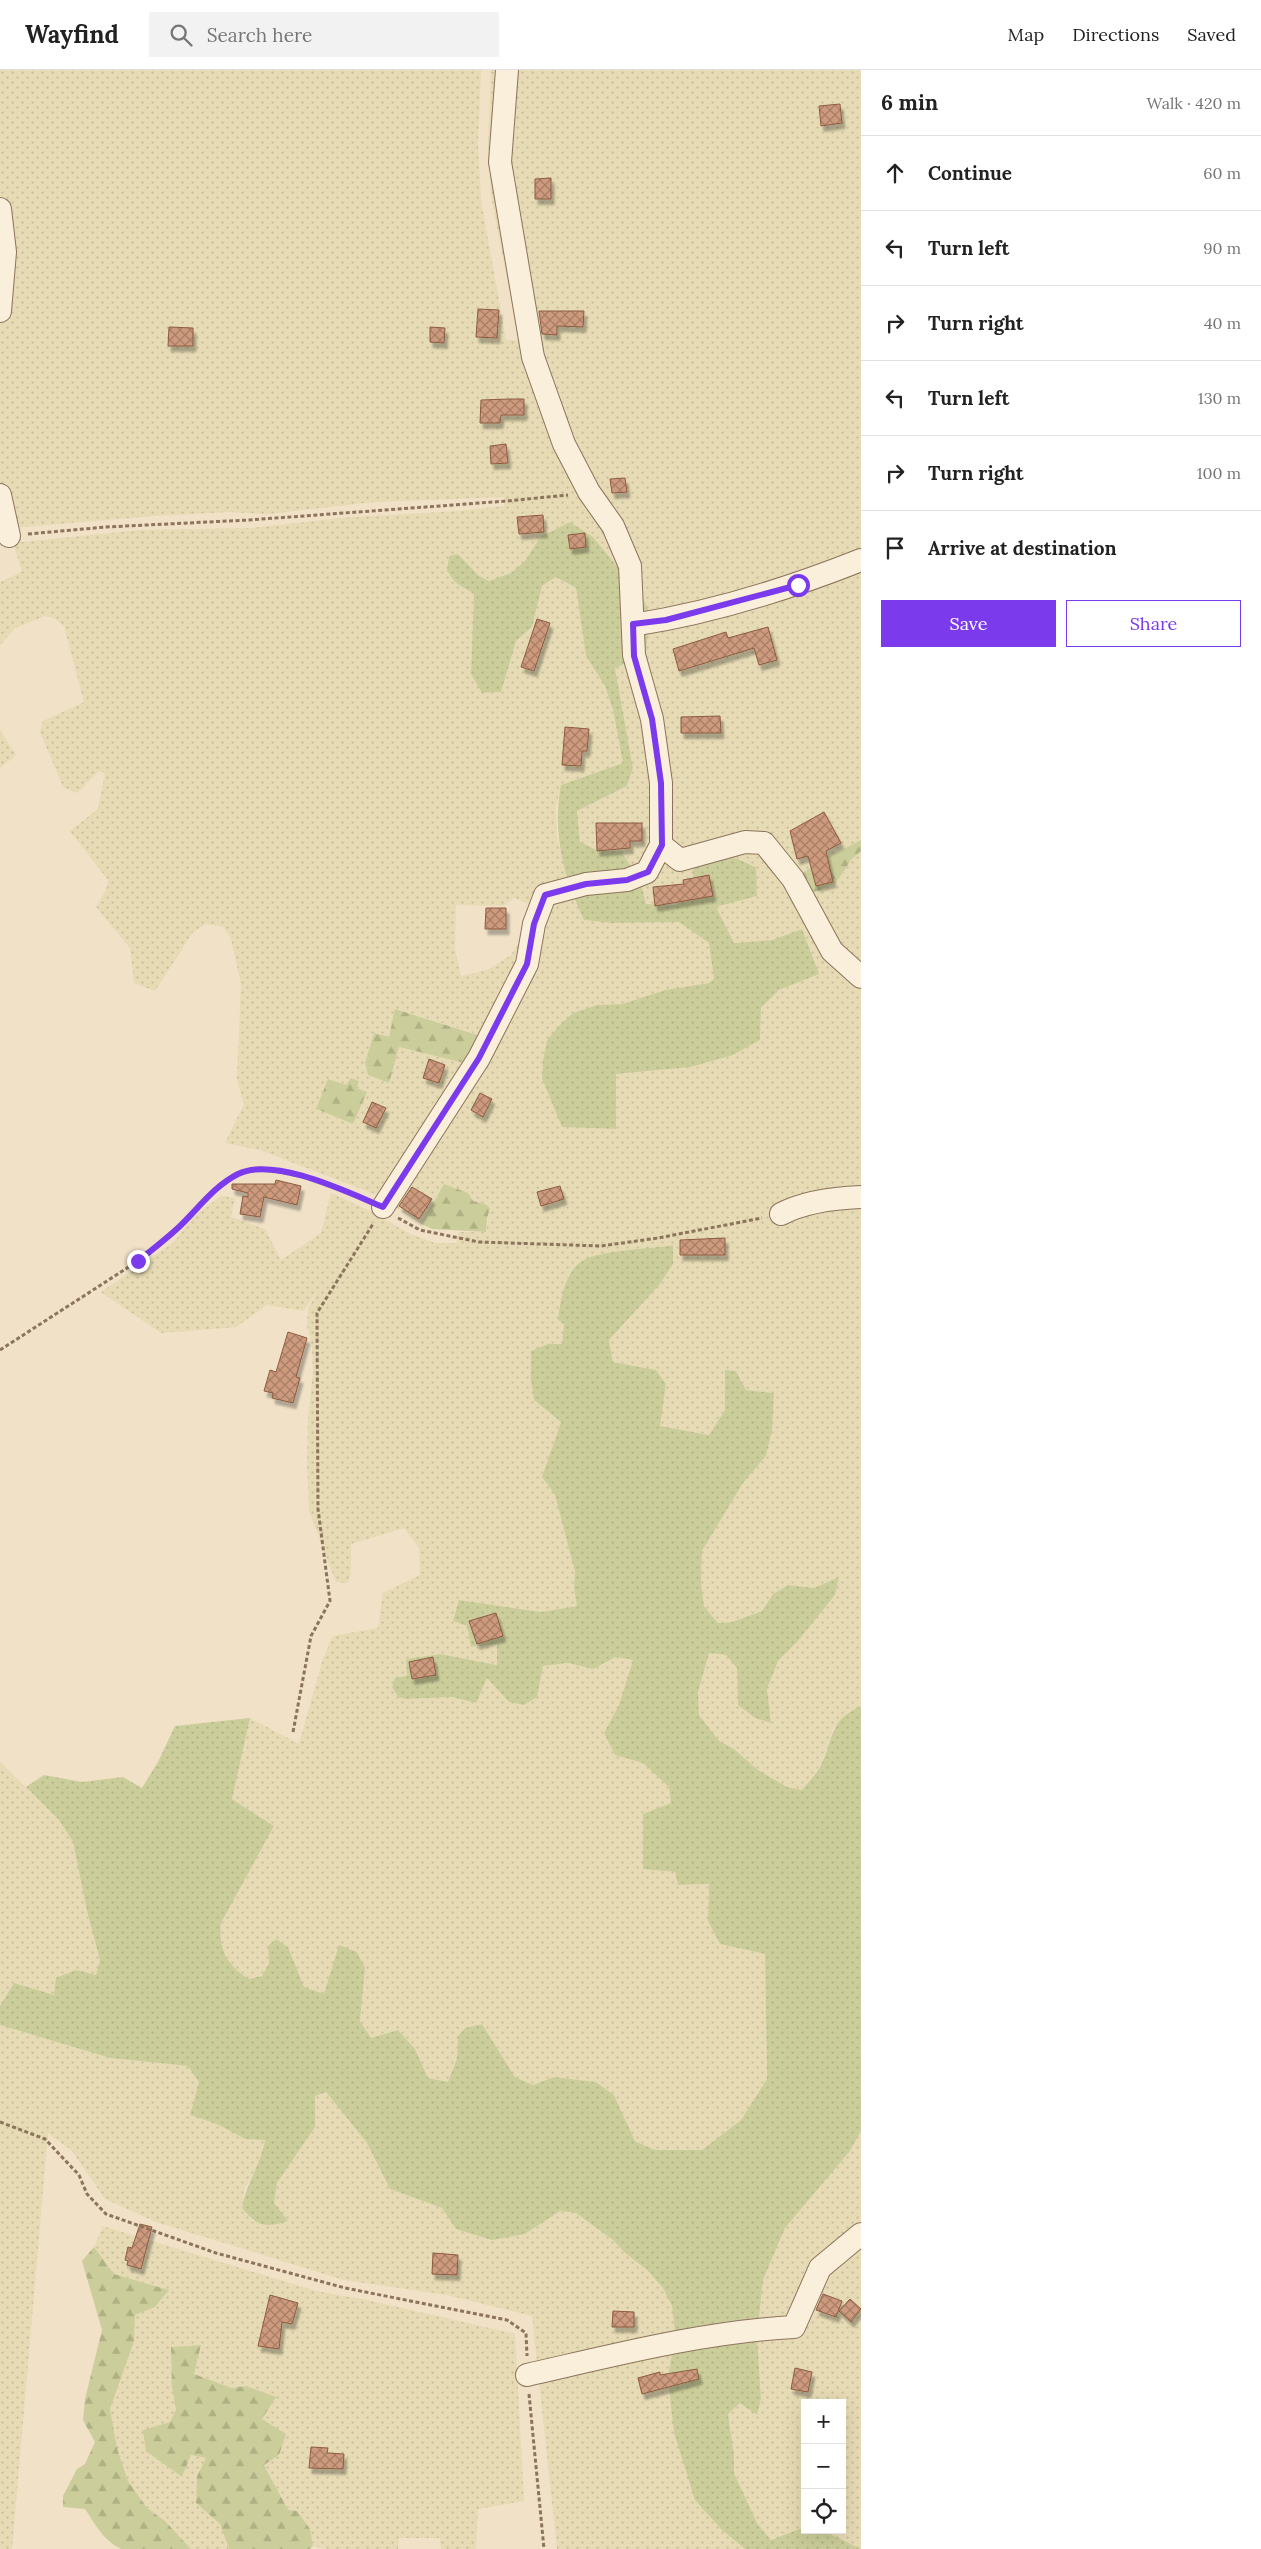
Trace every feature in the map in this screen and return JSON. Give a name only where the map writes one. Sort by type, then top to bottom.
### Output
[{"type":"street","points":[[383,1207],[479,1058],[527,964],[534,924],[545,895],[586,884],[627,880],[648,872],[662,845],[661,783],[652,719],[634,656],[630,566],[613,526],[589,492],[564,444],[533,357],[500,162],[507,70]]},
{"type":"street","points":[[0,208],[5,252],[0,311]]},
{"type":"street","points":[[0,495],[9,536]]},
{"type":"street","points":[[633,624],[666,620],[770,593],[798,585],[861,560]]},
{"type":"street","points":[[662,845],[680,860],[745,842],[764,843],[793,879],[832,951],[861,977]]},
{"type":"street","points":[[781,1214],[816,1203],[861,1197]]},
{"type":"street","points":[[527,2375],[681,2341],[762,2329],[794,2327],[820,2268],[861,2234]]},
{"type":"path","points":[[9,536],[106,527],[248,520],[498,502],[589,492]]},
{"type":"path","points":[[0,1350],[138,1261],[178,1228],[222,1184],[240,1173],[259,1168],[320,1180],[383,1207],[420,1230],[479,1242],[601,1246],[658,1238],[781,1214]]},
{"type":"path","points":[[293,1732],[311,1636],[330,1601],[318,1509],[317,1313],[383,1207]]},
{"type":"path","points":[[0,2122],[45,2139],[78,2175],[87,2194],[106,2214],[216,2253],[345,2288],[507,2320],[526,2333],[527,2375],[544,2549]]},
{"type":"shaded area","points":[[0,70],[481,70],[478,144],[481,200],[506,340],[519,340],[491,196],[488,146],[491,70],[861,70],[861,840],[827,857],[789,882],[808,895],[836,883],[851,860],[861,851],[861,1706],[849,1711],[833,1729],[822,1763],[802,1790],[787,1787],[758,1770],[734,1749],[719,1741],[699,1715],[698,1692],[709,1653],[726,1655],[737,1668],[738,1705],[755,1718],[770,1723],[767,1689],[778,1661],[798,1641],[835,1595],[839,1577],[814,1588],[788,1585],[773,1594],[762,1611],[732,1622],[718,1623],[704,1606],[701,1582],[702,1551],[743,1483],[766,1456],[772,1431],[774,1393],[746,1390],[736,1371],[726,1370],[725,1410],[709,1435],[659,1426],[666,1385],[656,1370],[613,1362],[609,1340],[660,1284],[673,1264],[673,1245],[606,1254],[582,1261],[568,1276],[559,1306],[558,1319],[564,1324],[562,1344],[548,1344],[531,1352],[531,1380],[534,1400],[561,1422],[542,1477],[555,1495],[575,1572],[574,1588],[578,1606],[541,1612],[459,1600],[453,1621],[467,1626],[471,1647],[498,1644],[497,1665],[440,1654],[406,1659],[407,1677],[395,1678],[392,1687],[398,1697],[406,1699],[452,1697],[475,1703],[487,1678],[509,1702],[524,1705],[537,1696],[543,1666],[568,1663],[593,1669],[616,1657],[633,1660],[619,1705],[604,1733],[615,1755],[643,1763],[669,1787],[671,1803],[643,1815],[643,1869],[675,1872],[678,1885],[709,1884],[708,1921],[720,1944],[765,1954],[767,2079],[741,2120],[702,2150],[655,2150],[635,2141],[614,2095],[596,2082],[554,2077],[533,2085],[515,2077],[482,2024],[465,2028],[458,2036],[457,2059],[448,2082],[428,2078],[415,2049],[398,2030],[371,2038],[360,2021],[365,1968],[357,1952],[339,1946],[324,1995],[304,1988],[288,1947],[276,1939],[268,1946],[269,1963],[262,1976],[249,1979],[233,1969],[219,1941],[221,1923],[274,1826],[232,1799],[250,1718],[299,1744],[323,1659],[333,1636],[378,1628],[383,1593],[420,1575],[419,1548],[404,1528],[351,1544],[351,1572],[348,1583],[336,1582],[309,1511],[308,1418],[313,1372],[312,1348],[307,1325],[308,1309],[318,1290],[303,1311],[267,1305],[236,1327],[161,1333],[101,1292],[173,1243],[194,1217],[221,1196],[235,1198],[231,1217],[265,1229],[281,1260],[321,1233],[331,1193],[372,1212],[410,1234],[435,1243],[456,1243],[459,1232],[486,1232],[490,1208],[485,1204],[473,1201],[467,1193],[444,1184],[421,1224],[391,1204],[456,1108],[493,1039],[396,1009],[389,1038],[374,1033],[365,1063],[368,1075],[389,1083],[399,1047],[468,1064],[391,1186],[386,1191],[377,1195],[260,1150],[225,1143],[244,1104],[237,1080],[241,984],[231,939],[223,927],[206,924],[193,932],[155,991],[134,983],[130,948],[96,907],[106,890],[108,880],[70,831],[98,809],[105,773],[99,771],[77,793],[63,787],[40,732],[43,721],[84,702],[64,626],[54,618],[45,616],[15,628],[0,645],[0,582],[22,572],[13,543],[139,530],[252,528],[341,518],[458,511],[504,506],[504,497],[374,502],[268,514],[229,512],[154,516],[0,529]],"holes":[[[570,522],[593,537],[643,598],[649,612],[646,654],[615,668],[633,768],[627,786],[577,811],[580,842],[599,851],[621,851],[640,880],[646,904],[675,905],[693,895],[693,864],[733,857],[755,866],[757,896],[716,907],[734,943],[772,940],[802,929],[818,974],[779,990],[761,1008],[760,1040],[733,1055],[691,1067],[616,1074],[616,1129],[562,1127],[542,1079],[547,1040],[573,1013],[597,1005],[622,1004],[665,990],[709,983],[714,980],[709,942],[679,922],[611,923],[584,920],[571,893],[557,837],[556,808],[561,785],[623,763],[613,710],[605,686],[586,656],[576,588],[556,577],[542,586],[532,627],[516,641],[501,692],[483,693],[471,674],[474,594],[456,583],[447,571],[449,556],[458,554],[478,575],[489,581],[511,573],[525,561],[540,537]],[[514,898],[529,904],[528,927],[511,955],[487,970],[461,976],[455,949],[456,905],[503,906]],[[351,1078],[359,1081],[357,1088],[367,1092],[353,1124],[317,1110],[328,1079],[346,1085]]]},
{"type":"shaded area","points":[[0,730],[16,755],[0,768]]},
{"type":"shaded area","points":[[0,1762],[59,1820],[73,1842],[87,1911],[100,1960],[96,1975],[55,1995],[0,2006]]},
{"type":"shaded area","points":[[0,2025],[110,2058],[188,2066],[199,2082],[190,2115],[217,2124],[245,2139],[265,2139],[262,2157],[244,2191],[242,2208],[253,2222],[274,2203],[277,2183],[315,2127],[315,2096],[326,2092],[367,2143],[390,2189],[442,2208],[456,2229],[525,2234],[560,2211],[576,2213],[613,2240],[624,2252],[647,2270],[663,2288],[672,2306],[675,2333],[668,2377],[674,2433],[745,2549],[557,2549],[532,2316],[447,2295],[344,2280],[156,2222],[105,2199],[72,2151],[48,2133],[12,2549],[0,2549]]},
{"type":"shaded area","points":[[861,2131],[861,2549],[830,2534],[846,2534],[846,2399],[801,2399],[801,2530],[771,2540],[757,2523],[734,2473],[734,2455],[728,2414],[740,2403],[757,2414],[761,2399],[757,2336],[763,2280],[785,2228],[850,2151]]},
{"type":"shaded area","points":[[103,2226],[316,2291],[367,2300],[515,2334],[524,2501],[478,2509],[476,2549],[441,2549],[440,2538],[399,2538],[398,2549],[324,2549],[313,2546],[310,2529],[288,2510],[264,2464],[261,2419],[246,2386],[232,2388],[194,2374],[201,2345],[172,2347],[172,2388],[176,2410],[170,2422],[182,2477],[191,2455],[206,2458],[197,2476],[196,2503],[220,2524],[229,2549],[191,2549],[164,2520],[147,2508],[128,2481],[117,2448],[110,2409],[134,2343],[135,2315],[155,2307],[169,2290],[114,2274],[94,2247]]},
{"type":"green space","points":[[570,522],[593,537],[643,598],[649,612],[646,654],[615,668],[633,768],[627,786],[577,811],[580,842],[599,851],[621,851],[640,880],[646,904],[675,905],[693,895],[693,864],[733,857],[756,867],[757,896],[716,907],[734,943],[772,940],[802,929],[819,974],[779,990],[761,1008],[760,1040],[733,1055],[691,1067],[616,1074],[616,1129],[562,1127],[542,1079],[547,1040],[573,1013],[597,1005],[622,1004],[665,990],[709,983],[714,979],[709,943],[679,922],[611,923],[584,920],[570,887],[561,854],[559,837],[558,820],[561,785],[623,763],[613,710],[605,686],[586,656],[576,588],[556,577],[542,586],[532,627],[516,641],[501,692],[482,693],[471,674],[474,594],[456,583],[447,571],[449,556],[458,554],[478,575],[489,581],[511,573],[525,561],[540,537]]},
{"type":"green space","points":[[861,840],[861,851],[851,860],[836,883],[808,895],[789,882],[827,857]]},
{"type":"green space","points":[[395,1009],[481,1036],[468,1064],[399,1047],[389,1083],[368,1075],[365,1063],[374,1033],[389,1037]]},
{"type":"green space","points":[[351,1078],[359,1081],[357,1088],[367,1092],[353,1124],[316,1109],[328,1079],[346,1085]]},
{"type":"green space","points":[[444,1184],[468,1193],[473,1201],[485,1204],[490,1208],[486,1232],[432,1229],[421,1224]]},
{"type":"green space","points":[[673,1245],[673,1264],[660,1284],[609,1340],[613,1362],[656,1370],[666,1384],[660,1426],[709,1435],[725,1410],[725,1370],[736,1371],[746,1390],[774,1393],[772,1431],[766,1456],[743,1483],[702,1551],[701,1582],[704,1606],[718,1623],[732,1622],[762,1611],[773,1594],[788,1585],[814,1588],[839,1577],[835,1595],[798,1641],[778,1661],[767,1689],[771,1723],[755,1718],[738,1705],[737,1668],[726,1655],[709,1653],[698,1692],[699,1715],[719,1741],[734,1749],[758,1770],[787,1787],[802,1790],[821,1765],[839,1722],[844,1716],[861,1706],[861,2131],[850,2151],[785,2228],[763,2280],[757,2336],[761,2399],[757,2415],[740,2403],[728,2414],[734,2455],[734,2473],[757,2523],[771,2540],[801,2529],[801,2534],[830,2534],[861,2549],[745,2549],[721,2529],[695,2500],[674,2433],[668,2377],[675,2333],[672,2306],[663,2288],[647,2270],[624,2252],[613,2240],[576,2213],[560,2211],[525,2234],[492,2240],[456,2229],[442,2208],[390,2189],[367,2143],[326,2092],[315,2096],[315,2127],[277,2183],[274,2203],[288,2221],[273,2225],[262,2224],[252,2219],[242,2208],[265,2140],[245,2139],[217,2124],[190,2115],[199,2082],[188,2066],[110,2058],[0,2025],[0,2006],[14,1983],[54,1995],[56,1978],[76,1970],[96,1975],[100,1960],[87,1911],[73,1842],[59,1820],[26,1787],[44,1775],[82,1782],[123,1777],[142,1788],[158,1762],[175,1726],[250,1718],[232,1799],[274,1826],[221,1923],[221,1941],[226,1956],[241,1974],[249,1979],[262,1976],[269,1963],[268,1946],[276,1939],[288,1947],[304,1987],[324,1994],[339,1945],[357,1952],[365,1968],[360,2021],[371,2038],[398,2030],[415,2049],[428,2078],[448,2082],[457,2059],[458,2036],[465,2028],[482,2024],[515,2077],[533,2085],[554,2077],[596,2082],[614,2095],[635,2141],[655,2150],[702,2150],[741,2120],[767,2079],[765,1954],[720,1944],[708,1921],[709,1884],[678,1885],[675,1872],[643,1869],[643,1814],[671,1803],[669,1787],[643,1763],[615,1755],[604,1733],[619,1705],[633,1660],[616,1657],[593,1669],[568,1663],[543,1666],[537,1697],[524,1705],[509,1702],[487,1678],[476,1703],[452,1697],[406,1699],[398,1697],[392,1687],[395,1678],[407,1676],[406,1659],[440,1654],[497,1665],[497,1644],[471,1647],[467,1626],[453,1621],[459,1600],[541,1612],[577,1606],[574,1588],[575,1572],[555,1495],[542,1477],[561,1422],[534,1400],[531,1380],[531,1351],[548,1344],[562,1344],[564,1324],[558,1320],[567,1279],[582,1261],[600,1254]]},
{"type":"green space","points":[[94,2247],[114,2274],[169,2290],[155,2307],[135,2315],[134,2342],[110,2409],[117,2448],[128,2481],[147,2508],[165,2521],[191,2549],[121,2549],[105,2537],[85,2509],[63,2507],[63,2496],[77,2469],[85,2464],[95,2442],[83,2420],[85,2399],[102,2330],[82,2261]]},
{"type":"green space","points":[[201,2345],[194,2374],[232,2388],[246,2386],[276,2397],[262,2419],[286,2434],[279,2455],[264,2465],[288,2510],[297,2511],[310,2529],[313,2546],[310,2549],[229,2549],[220,2524],[196,2503],[197,2476],[206,2458],[191,2455],[182,2477],[146,2451],[143,2430],[170,2422],[176,2410],[172,2388],[171,2347]]},
{"type":"building","points":[[840,104],[842,123],[821,126],[819,106]]},
{"type":"building","points":[[551,178],[551,199],[535,199],[535,179]]},
{"type":"building","points":[[478,309],[499,310],[497,338],[476,337]]},
{"type":"building","points":[[539,311],[584,311],[583,327],[557,326],[557,335],[542,334]]},
{"type":"building","points":[[169,327],[193,328],[193,346],[168,346]]},
{"type":"building","points":[[430,327],[445,328],[444,343],[430,342]]},
{"type":"building","points":[[524,399],[524,415],[501,415],[500,423],[480,423],[481,400]]},
{"type":"building","points":[[506,444],[508,463],[491,464],[490,446]]},
{"type":"building","points":[[625,478],[627,492],[612,493],[610,479]]},
{"type":"building","points":[[543,515],[544,532],[519,534],[517,517]]},
{"type":"building","points":[[585,533],[586,547],[570,549],[568,535]]},
{"type":"building","points":[[537,619],[550,623],[534,671],[521,667]]},
{"type":"building","points":[[768,627],[777,660],[759,665],[754,648],[679,671],[673,649],[726,632],[728,638]]},
{"type":"building","points":[[720,716],[721,733],[681,733],[681,717]]},
{"type":"building","points":[[565,727],[589,729],[587,751],[582,751],[581,766],[562,765]]},
{"type":"building","points":[[824,812],[841,843],[826,851],[833,882],[816,886],[808,856],[797,859],[790,831]]},
{"type":"building","points":[[596,823],[642,823],[642,841],[630,841],[630,848],[597,851]]},
{"type":"building","points":[[709,875],[713,896],[655,906],[653,887],[684,884],[683,880]]},
{"type":"building","points":[[486,908],[506,908],[506,929],[485,929]]},
{"type":"building","points":[[429,1059],[445,1065],[439,1083],[423,1078]]},
{"type":"building","points":[[480,1093],[492,1099],[483,1117],[471,1110]]},
{"type":"building","points":[[372,1102],[386,1108],[376,1128],[363,1122]]},
{"type":"building","points":[[276,1180],[301,1186],[297,1205],[264,1197],[260,1217],[240,1214],[243,1196],[248,1197],[248,1193],[232,1189],[232,1184],[275,1184]]},
{"type":"building","points":[[560,1186],[564,1199],[541,1206],[537,1192]]},
{"type":"building","points":[[412,1187],[432,1199],[419,1219],[399,1206]]},
{"type":"building","points":[[725,1238],[725,1255],[680,1255],[680,1240]]},
{"type":"building","points":[[288,1332],[307,1338],[296,1377],[300,1378],[293,1403],[272,1398],[273,1393],[264,1391],[270,1370],[276,1372]]},
{"type":"building","points":[[496,1613],[503,1636],[477,1644],[469,1621]]},
{"type":"building","points":[[433,1657],[436,1675],[412,1679],[409,1662]]},
{"type":"building","points":[[140,2224],[152,2227],[141,2269],[127,2265],[128,2261],[125,2260],[128,2247],[132,2248]]},
{"type":"building","points":[[433,2253],[458,2255],[457,2275],[432,2274]]},
{"type":"building","points":[[823,2294],[842,2301],[836,2317],[816,2310]]},
{"type":"building","points":[[270,2295],[298,2303],[292,2324],[282,2322],[279,2349],[258,2346]]},
{"type":"building","points":[[850,2299],[861,2309],[851,2322],[839,2311]]},
{"type":"building","points":[[613,2311],[634,2312],[634,2327],[612,2327]]},
{"type":"building","points":[[795,2368],[812,2372],[808,2392],[791,2389]]},
{"type":"building","points":[[697,2369],[699,2379],[642,2394],[638,2378],[660,2372],[660,2375]]},
{"type":"building","points":[[311,2447],[328,2448],[327,2453],[344,2454],[343,2469],[309,2468]]},
{"type":"route","points":[[138,1261],[178,1228],[222,1184],[240,1173],[259,1168],[320,1180],[383,1207],[479,1058],[527,964],[534,924],[545,895],[586,884],[627,880],[648,872],[662,845],[661,783],[652,719],[634,656],[633,624],[666,620],[798,585]]}]
